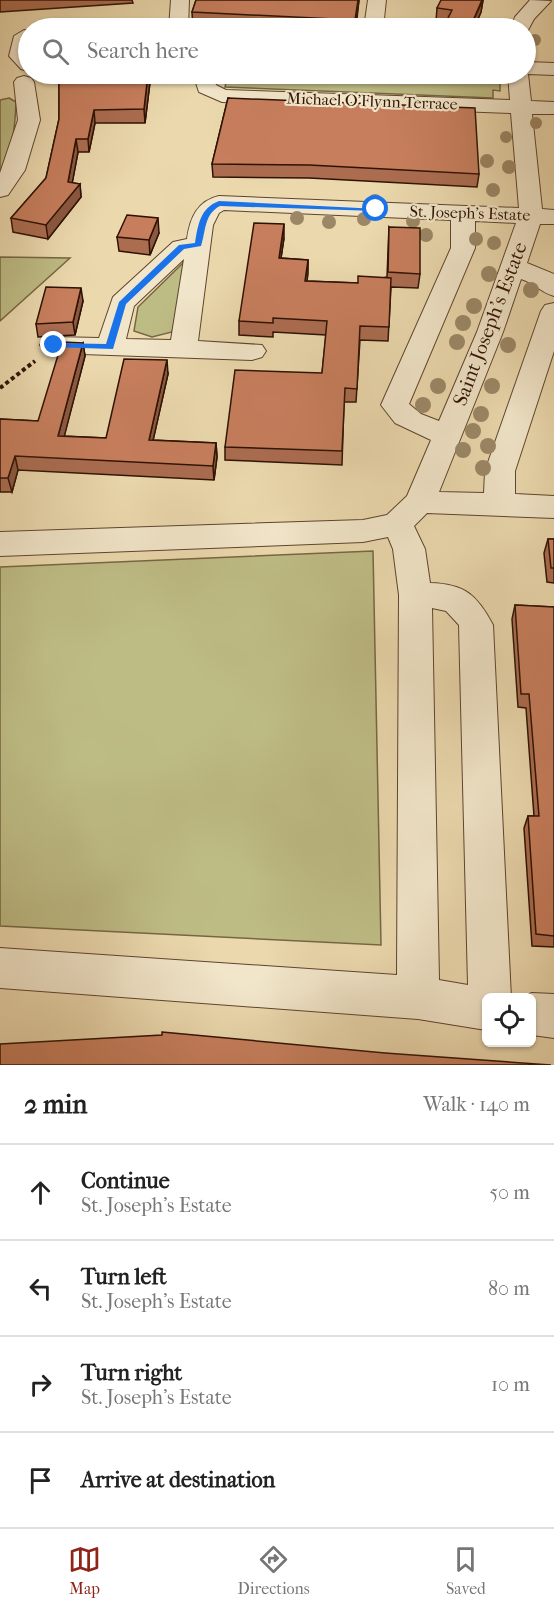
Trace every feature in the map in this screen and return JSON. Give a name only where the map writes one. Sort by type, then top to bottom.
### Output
[{"type":"street","points":[[179,18],[180,0]]},
{"type":"street","points":[[375,18],[377,0]]},
{"type":"street","points":[[0,34],[18,36]]},
{"type":"street","points":[[536,68],[554,69]]},
{"type":"street","points":[[0,190],[14,170],[29,120],[23,84]]},
{"type":"street","name":"Michael O'Flynn Terrace","points":[[205,84],[206,88],[222,96],[554,108]]},
{"type":"street","name":"Saint Joseph's Estate","points":[[393,519],[448,435],[490,332],[513,267],[542,216],[520,106],[519,84]]},
{"type":"street","name":"St. Joseph's Estate","points":[[183,349],[201,225],[209,208],[219,203],[542,216]]},
{"type":"street","points":[[448,435],[418,424],[400,414],[395,405],[463,248],[463,212]]},
{"type":"street","points":[[110,347],[122,303],[182,247],[198,245]]},
{"type":"street","points":[[513,267],[543,278],[554,288]]},
{"type":"street","points":[[499,505],[500,471],[554,311]]},
{"type":"street","points":[[54,345],[252,351]]},
{"type":"street","points":[[0,544],[393,519],[499,505],[554,507]]},
{"type":"street","points":[[393,519],[409,549],[415,595],[418,998]]},
{"type":"street","points":[[415,595],[454,598],[467,607],[476,625],[490,993]]},
{"type":"street","points":[[0,968],[418,998],[482,1009]]},
{"type":"street","points":[[536,1014],[554,1016]]},
{"type":"path","points":[[0,388],[54,345]]},
{"type":"shaded area","points":[[226,84],[500,84],[500,91],[493,90],[493,98],[225,87]]},
{"type":"shaded area","points":[[9,98],[16,102],[14,130],[11,147],[0,173],[0,100]]},
{"type":"shaded area","points":[[0,257],[70,258],[0,321]]},
{"type":"shaded area","points":[[184,262],[189,265],[172,332],[152,337],[134,331],[138,307]]},
{"type":"shaded area","points":[[373,551],[381,945],[0,926],[0,567]]},
{"type":"building","points":[[196,0],[358,0],[355,18],[192,12]]},
{"type":"building","points":[[441,0],[482,0],[474,18],[448,18],[452,10],[437,8]]},
{"type":"building","points":[[59,84],[147,84],[144,109],[94,110],[88,139],[76,139],[68,182],[80,184],[46,225],[11,218],[46,178],[59,119]]},
{"type":"building","points":[[228,98],[475,108],[479,174],[309,165],[212,164]]},
{"type":"building","points":[[127,215],[158,218],[149,240],[117,237]]},
{"type":"building","points":[[254,223],[284,224],[279,258],[308,260],[305,281],[358,283],[358,276],[391,278],[389,327],[360,326],[357,389],[345,388],[342,451],[225,447],[235,370],[322,373],[327,321],[273,318],[273,323],[239,321]]},
{"type":"building","points":[[389,227],[420,228],[420,274],[388,272]]},
{"type":"building","points":[[46,287],[81,288],[73,322],[36,324]]},
{"type":"building","points":[[62,342],[83,343],[58,436],[106,438],[124,359],[167,360],[149,440],[216,443],[213,466],[15,456],[8,478],[0,478],[0,419],[38,421]]},
{"type":"building","points":[[548,539],[554,539],[554,568],[551,568]]},
{"type":"building","points":[[515,605],[554,607],[554,936],[536,934],[528,816],[539,816],[529,694],[521,694]]},
{"type":"building","points":[[162,1032],[385,1053],[551,1065],[0,1065],[0,1044],[162,1035]]},
{"type":"route","points":[[54,345],[110,347],[114,325],[122,303],[182,247],[198,245],[201,225],[209,208],[219,203],[376,209]]}]
